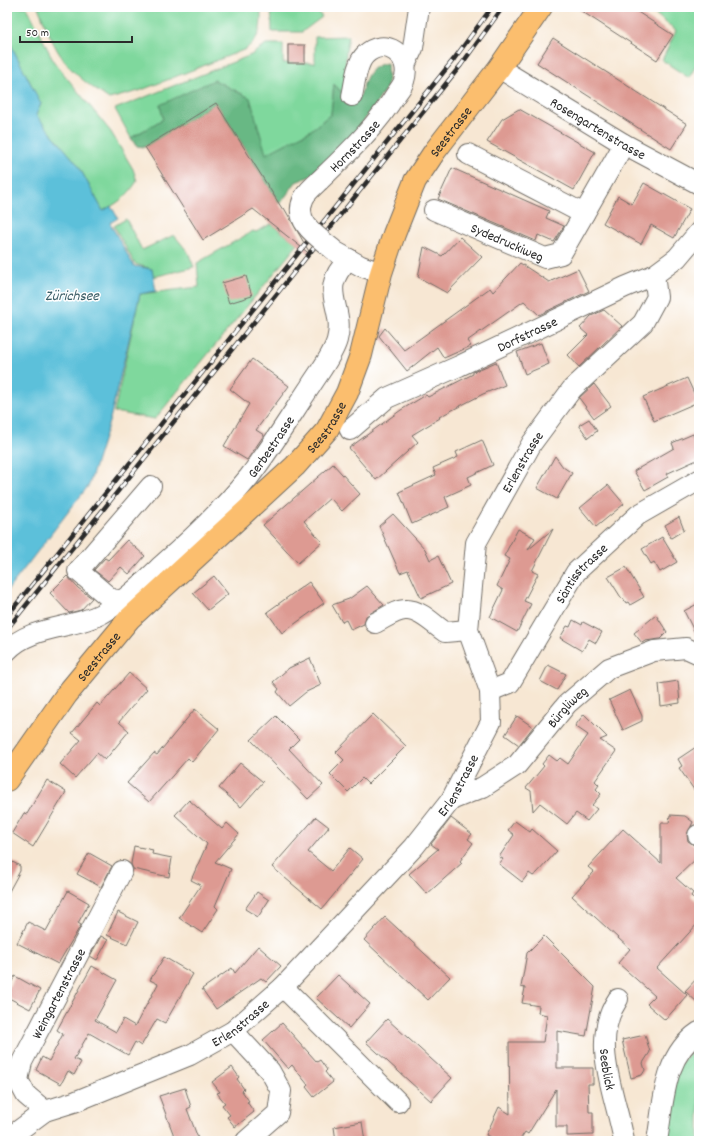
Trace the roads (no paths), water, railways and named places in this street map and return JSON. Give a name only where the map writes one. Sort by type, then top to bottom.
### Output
[{"type":"main road","name":"Seestrasse","points":[[7,780],[67,694],[129,619],[295,466],[327,430],[346,393],[361,355],[382,273],[394,234],[415,181],[435,151],[500,68],[541,7]]},
{"type":"street","name":"Hornstrasse","points":[[382,273],[342,255],[309,229],[302,219],[300,208],[303,198],[361,140],[390,105],[404,81],[406,63],[414,48],[419,7]]},
{"type":"street","points":[[352,96],[358,69],[364,56],[372,50],[380,47],[389,48],[402,56],[406,63]]},
{"type":"street","name":"Rosengartenstrasse","points":[[500,68],[523,84],[624,144],[699,184]]},
{"type":"street","name":"Sydedruckiweg","points":[[434,210],[545,258],[561,254],[624,144]]},
{"type":"street","points":[[468,154],[584,214]]},
{"type":"street","name":"Dorfstrasse","points":[[350,430],[387,398],[459,366],[625,287],[654,275],[678,258],[699,232]]},
{"type":"street","name":"Gerbestrasse","points":[[7,651],[26,635],[72,625],[100,614],[124,600],[200,531],[248,477],[282,429],[323,366],[337,341],[339,320],[334,306],[334,279],[339,269],[342,255]]},
{"type":"street","name":"Erlenstrasse","points":[[10,1141],[18,1131],[45,1111],[74,1102],[190,1055],[233,1031],[283,987],[414,847],[451,800],[491,722],[490,691],[468,630],[476,543],[532,443],[572,389],[643,323],[657,297],[654,275]]},
{"type":"street","name":"Säntisstrasse","points":[[490,691],[510,683],[576,572],[638,515],[699,480]]},
{"type":"street","points":[[124,600],[111,599],[78,570],[151,486]]},
{"type":"street","points":[[375,623],[398,612],[407,610],[423,616],[445,632],[468,630]]},
{"type":"street","name":"Bürgliweg","points":[[451,800],[483,787],[517,765],[567,704],[609,668],[654,651],[686,648],[699,654]]},
{"type":"street","name":"Weingartenstrasse","points":[[45,1111],[26,1095],[18,1080],[22,1062],[122,871]]},
{"type":"street","points":[[283,987],[398,1102]]},
{"type":"street","name":"Seeblick","points":[[618,999],[610,1011],[607,1022],[605,1052],[606,1066],[624,1141]]},
{"type":"street","points":[[233,1031],[270,1071],[281,1091],[278,1113],[246,1141]]},
{"type":"street","points":[[657,1141],[668,1075],[672,1063],[682,1047],[699,1032]]},
{"type":"water","name":"Zürichsee","points":[[7,37],[41,104],[36,115],[78,165],[103,211],[111,206],[118,218],[110,223],[134,266],[152,269],[156,291],[140,294],[110,419],[89,485],[7,591]]},
{"type":"railway","points":[[7,616],[454,59],[492,7]]},
{"type":"railway","points":[[7,629],[461,65],[503,7]]}]
